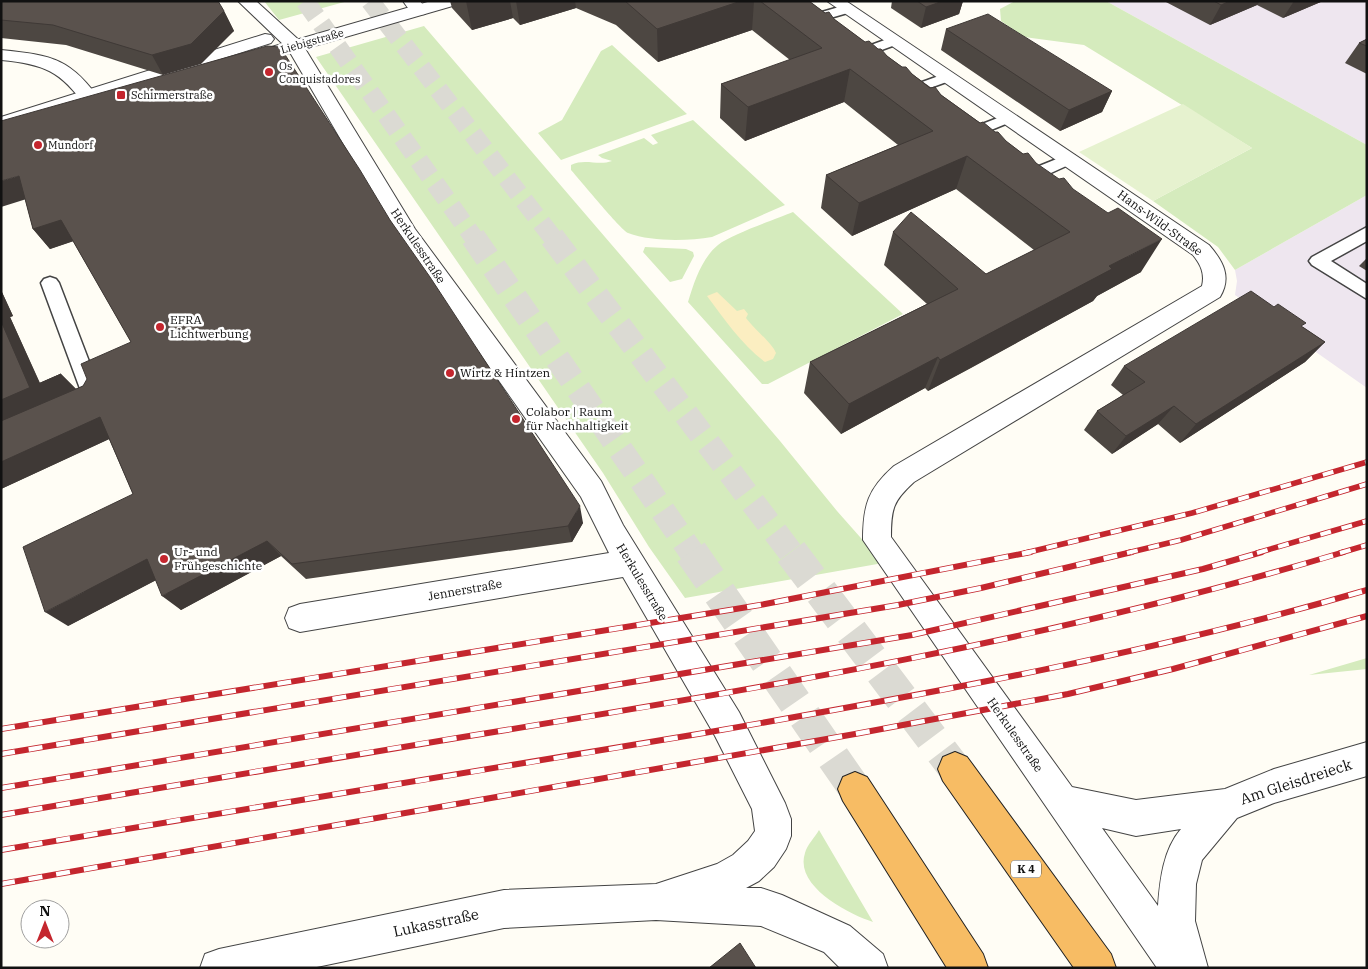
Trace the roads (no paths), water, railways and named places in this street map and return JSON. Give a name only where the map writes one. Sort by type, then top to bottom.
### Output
[{"type":"highway","name":"K 4","points":[[955,769],[1097,968]]},
{"type":"highway","points":[[855,789],[968,968]]},
{"type":"street","name":"Herkulesstraße","points":[[246,1],[288,40],[407,234],[591,489],[613,534],[727,724],[768,803],[773,819],[773,836],[761,854],[746,868],[724,880],[656,902]]},
{"type":"street","name":"Liebigstraße","points":[[288,40],[393,1]]},
{"type":"street","name":"Liebigstraße","points":[[1,123],[288,40],[415,6],[450,1]]},
{"type":"street","name":"Hans-Wild-Straße","points":[[840,5],[1201,250],[1212,263],[1215,280],[1212,291],[904,474]]},
{"type":"street","points":[[1,56],[34,58],[68,71],[90,98]]},
{"type":"street","name":"Liebigstraße","points":[[1,129],[90,98]]},
{"type":"street","name":"Herkulesstraße","points":[[904,474],[886,490],[877,510],[877,540],[1063,802],[1134,906],[1180,968]]},
{"type":"street","name":"Jennerstraße","points":[[300,618],[631,562]]},
{"type":"street","name":"Am Gleisdreieck","points":[[1063,802],[1136,818],[1225,806],[1274,786],[1367,760]]},
{"type":"street","name":"Am Gleisdreieck","points":[[1189,968],[1176,921],[1178,884],[1186,851],[1225,806]]},
{"type":"street","points":[[656,902],[761,907],[782,914],[837,939],[869,968]]},
{"type":"street","name":"Lukasstraße","points":[[231,967],[504,909],[656,902]]},
{"type":"lane","points":[[806,21],[840,5]]},
{"type":"lane","points":[[854,56],[893,41]]},
{"type":"lane","points":[[905,93],[947,77]]},
{"type":"lane","points":[[964,136],[1008,118]]},
{"type":"lane","points":[[1023,179],[1069,159]]},
{"type":"lane","points":[[1117,216],[1137,206]]},
{"type":"lane","points":[[1367,233],[1318,261],[1367,293]]},
{"type":"lane","points":[[50,283],[93,398],[68,409]]},
{"type":"tunnel","points":[[305,1],[474,238]]},
{"type":"tunnel","points":[[370,1],[553,238]]},
{"type":"tunnel","points":[[473,237],[692,553]]},
{"type":"tunnel","points":[[552,237],[791,553]]},
{"type":"tunnel","points":[[691,552],[855,789]]},
{"type":"tunnel","points":[[791,552],[955,769]]},
{"type":"railway","points":[[1025,553],[1192,513],[1367,462]]},
{"type":"railway","points":[[1127,553],[1181,540],[1367,484]]},
{"type":"railway","points":[[1257,553],[1367,521]]},
{"type":"railway","points":[[1340,553],[1367,545]]},
{"type":"railway","points":[[1,729],[760,605],[1031,552]]},
{"type":"railway","points":[[1,754],[898,605],[981,588],[1132,552]]},
{"type":"railway","points":[[1,788],[912,635],[1203,569],[1262,552]]},
{"type":"railway","points":[[1,815],[685,700],[907,659],[1127,611],[1236,583],[1344,552]]},
{"type":"railway","points":[[1,850],[704,733],[872,703],[1120,653],[1203,634],[1367,590]]},
{"type":"railway","points":[[1,884],[855,734],[1068,694],[1173,669],[1367,616]]},
{"type":"place","name":"Os Conquistadores","points":[[269,72]]},
{"type":"place","name":"Schirmerstraße","points":[[121,95]]},
{"type":"place","name":"Mundorf","points":[[38,145]]},
{"type":"place","name":"EFRA Lichtwerbung","points":[[160,327]]},
{"type":"place","name":"Wirtz & Hintzen","points":[[450,373]]},
{"type":"place","name":"Colabor | Raum für Nachhaltigkeit","points":[[516,419]]},
{"type":"place","name":"Ur- und Frühgeschichte","points":[[164,559]]}]
